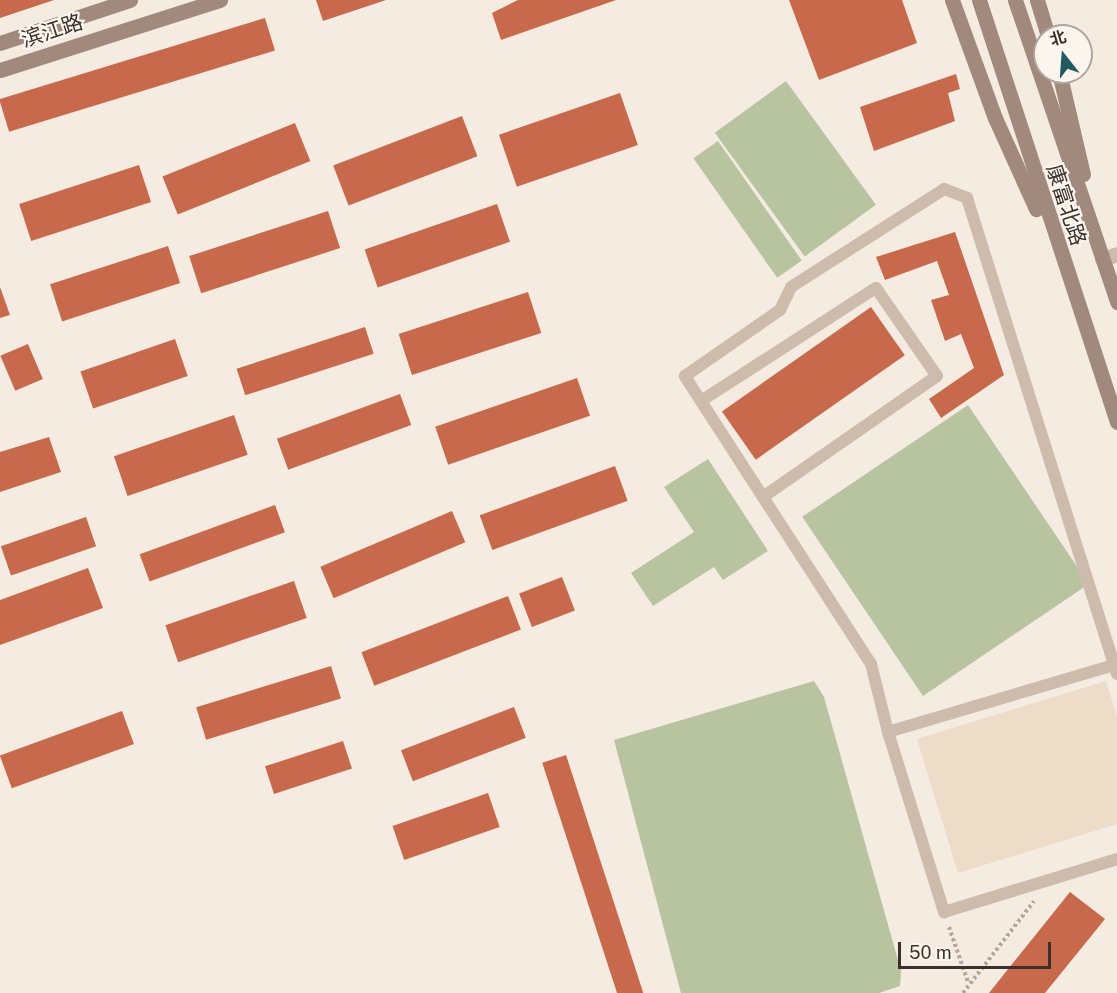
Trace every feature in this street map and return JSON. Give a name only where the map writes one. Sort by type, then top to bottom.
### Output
[{"type":"main road","name":"滨江路","points":[[0,43],[130,0]]},
{"type":"main road","name":"滨江路","points":[[0,70],[220,0]]},
{"type":"main road","points":[[952,0],[995,118],[1064,268]]},
{"type":"main road","name":"康富北路","points":[[979,0],[1064,268],[1117,422]]},
{"type":"main road","name":"康富北路","points":[[1015,0],[1110,256],[1117,302]]},
{"type":"main road","points":[[1037,0],[1044,24]]},
{"type":"main road","points":[[1062,84],[1110,256]]},
{"type":"lane","points":[[888,732],[1115,670],[967,198],[944,189],[791,287],[780,310],[685,376],[871,663],[888,732],[944,912],[1117,859]]},
{"type":"lane","points":[[701,401],[876,288],[937,376],[763,497]]},
{"type":"path","points":[[963,993],[968,982],[1052,879]]},
{"type":"path","points":[[944,912],[968,982]]},
{"type":"green space","points":[[786,81],[876,205],[805,257],[715,133]]},
{"type":"green space","points":[[718,141],[802,261],[777,278],[693,158]]},
{"type":"green space","points":[[968,405],[1089,584],[923,696],[802,517]]},
{"type":"green space","points":[[708,459],[768,551],[723,580],[714,567],[653,606],[631,573],[694,532],[664,487]]},
{"type":"green space","points":[[814,681],[824,697],[901,971],[900,986],[879,993],[681,993],[614,740]]},
{"type":"shaded area","points":[[1106,681],[1117,717],[1117,824],[958,873],[917,739]]},
{"type":"building","points":[[0,0],[54,0],[0,18]]},
{"type":"building","points":[[316,0],[386,0],[323,21]]},
{"type":"building","points":[[518,0],[616,0],[501,40],[492,13]]},
{"type":"building","points":[[789,0],[902,0],[917,43],[819,80]]},
{"type":"building","points":[[265,18],[275,51],[9,132],[0,99]]},
{"type":"building","points":[[956,74],[960,89],[948,93],[955,121],[874,151],[860,107]]},
{"type":"building","points":[[620,93],[638,145],[517,187],[499,135]]},
{"type":"building","points":[[462,116],[477,156],[349,206],[333,165]]},
{"type":"building","points":[[295,123],[310,161],[178,215],[162,177]]},
{"type":"building","points":[[139,165],[151,202],[31,241],[19,204]]},
{"type":"building","points":[[497,204],[510,242],[378,287],[365,250]]},
{"type":"building","points":[[328,211],[340,248],[201,293],[189,256]]},
{"type":"building","points":[[955,232],[1004,375],[941,418],[929,399],[974,368],[961,334],[945,341],[931,300],[949,295],[937,261],[885,280],[876,257]]},
{"type":"building","points":[[168,246],[180,283],[62,321],[50,284]]},
{"type":"building","points":[[0,287],[10,315],[0,318]]},
{"type":"building","points":[[528,292],[541,333],[412,375],[399,334]]},
{"type":"building","points":[[871,307],[905,355],[756,460],[722,411]]},
{"type":"building","points":[[365,327],[374,354],[245,395],[237,369]]},
{"type":"building","points":[[175,339],[188,376],[93,408],[80,372]]},
{"type":"building","points":[[28,344],[43,379],[15,391],[0,356]]},
{"type":"building","points":[[577,378],[590,416],[448,465],[435,427]]},
{"type":"building","points":[[400,394],[411,425],[288,470],[277,439]]},
{"type":"building","points":[[234,415],[248,455],[128,496],[114,456]]},
{"type":"building","points":[[49,437],[61,472],[0,492],[0,452]]},
{"type":"building","points":[[615,466],[628,501],[492,550],[480,515]]},
{"type":"building","points":[[275,505],[285,532],[150,582],[140,554]]},
{"type":"building","points":[[452,511],[465,542],[334,598],[320,567]]},
{"type":"building","points":[[86,517],[96,546],[11,576],[1,546]]},
{"type":"building","points":[[88,568],[103,608],[0,645],[0,600]]},
{"type":"building","points":[[562,577],[575,611],[532,627],[519,593]]},
{"type":"building","points":[[294,581],[307,618],[178,662],[165,625]]},
{"type":"building","points":[[508,596],[521,630],[374,686],[361,652]]},
{"type":"building","points":[[331,666],[341,699],[206,740],[196,707]]},
{"type":"building","points":[[514,707],[526,738],[413,781],[401,750]]},
{"type":"building","points":[[122,711],[134,744],[12,788],[0,755]]},
{"type":"building","points":[[343,741],[352,769],[274,794],[265,766]]},
{"type":"building","points":[[566,755],[643,993],[617,993],[542,763]]},
{"type":"building","points":[[488,793],[500,827],[404,860],[393,826]]},
{"type":"building","points":[[1070,892],[1105,919],[1045,993],[989,993]]}]
